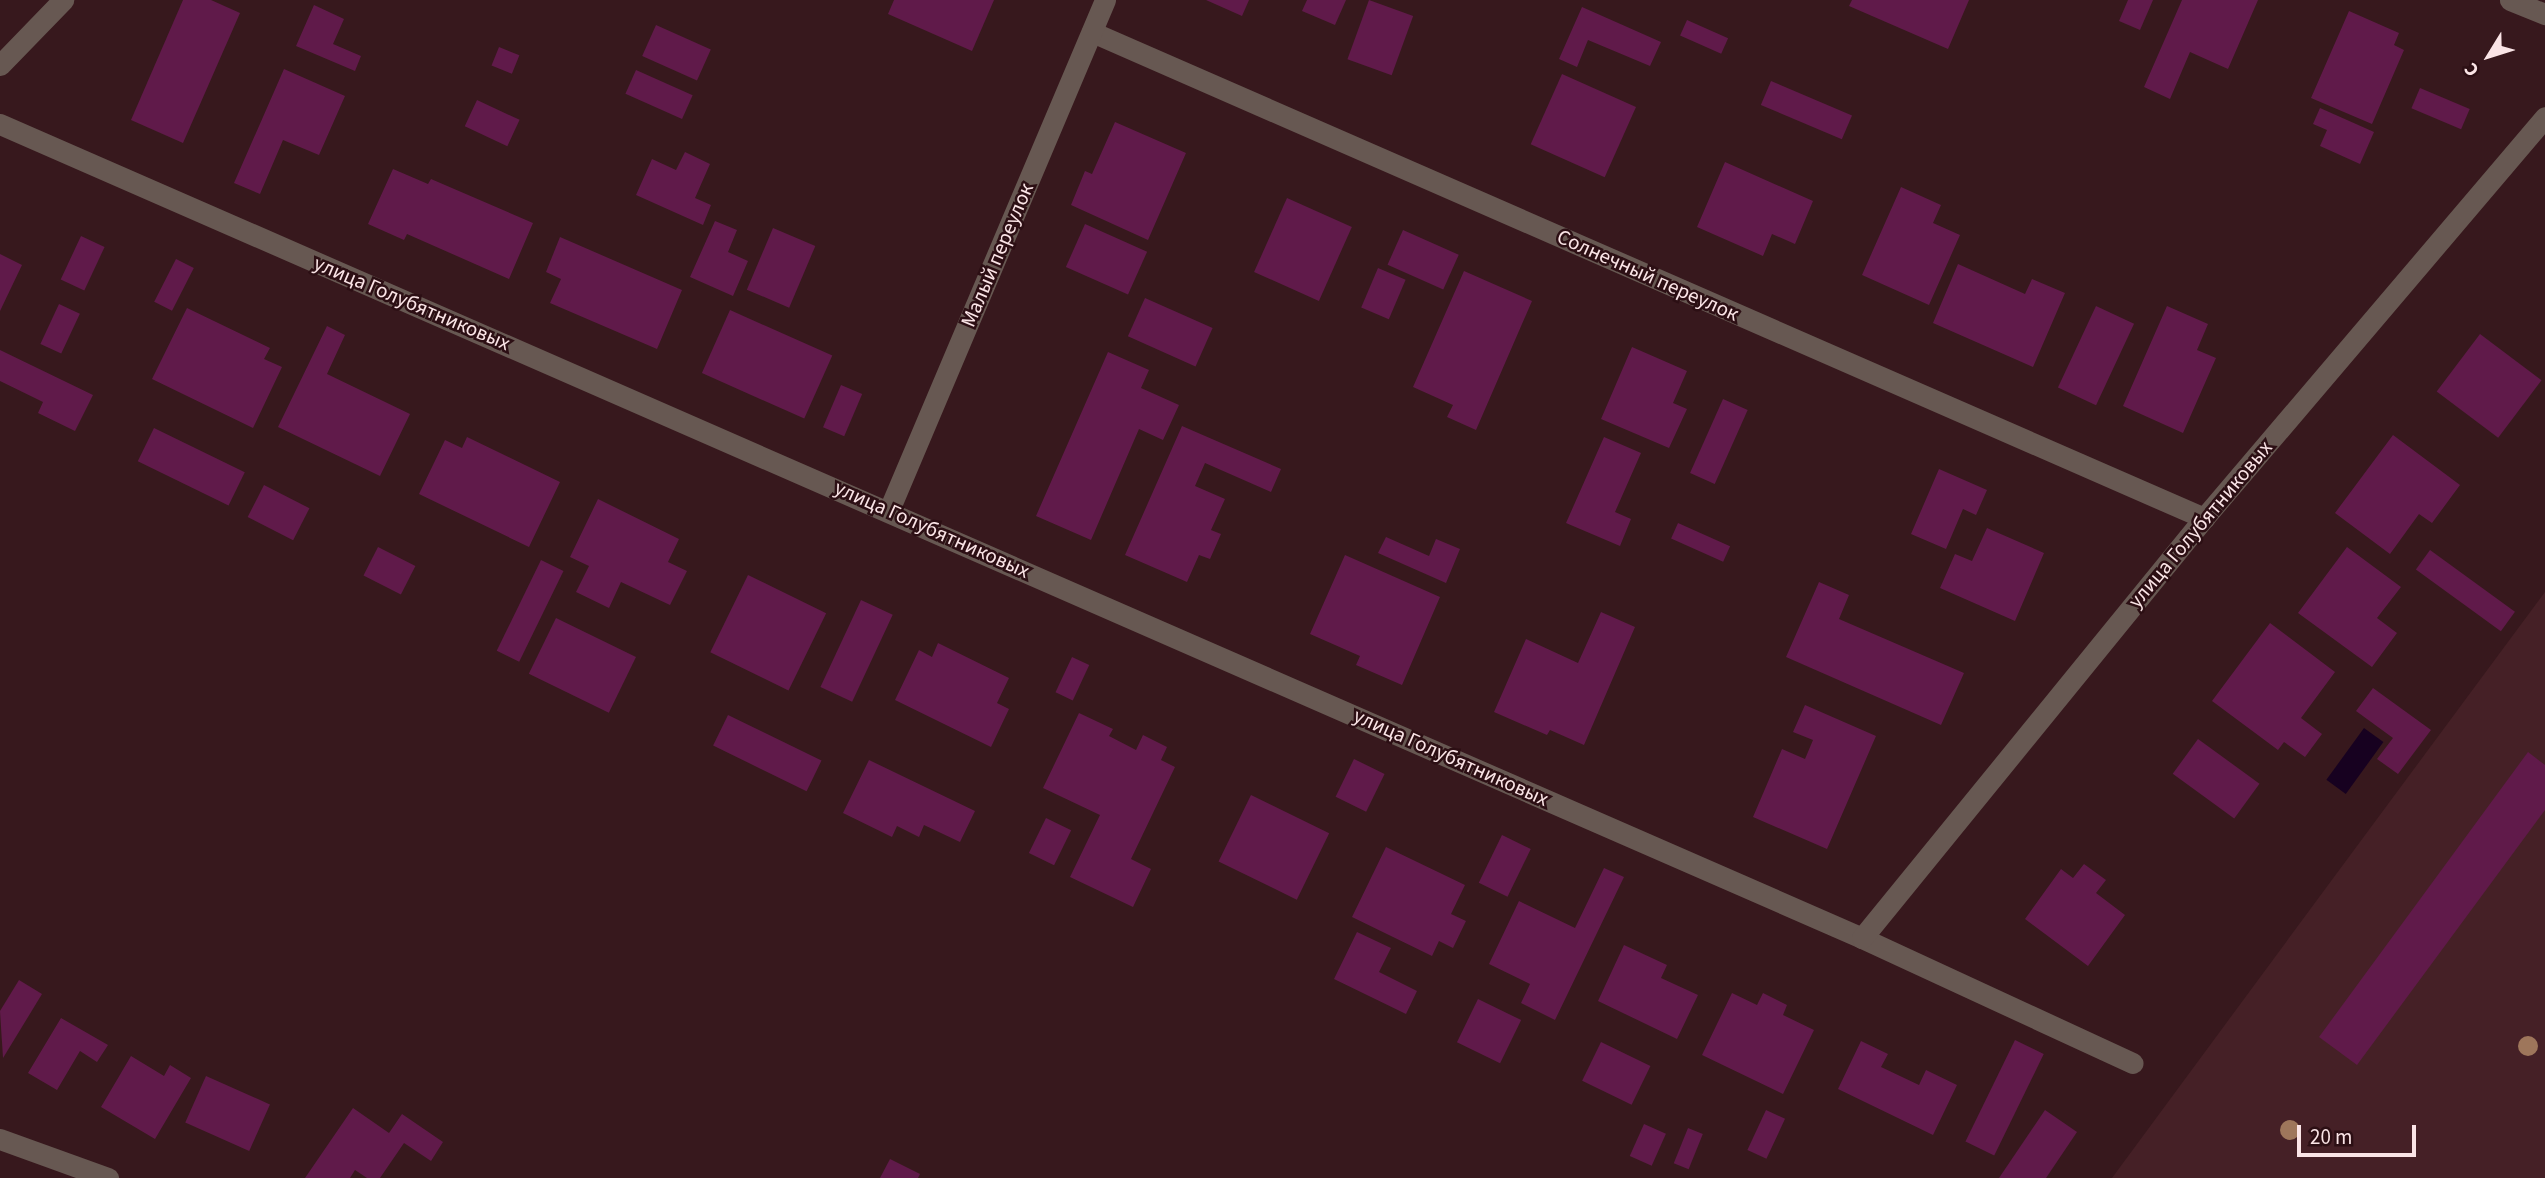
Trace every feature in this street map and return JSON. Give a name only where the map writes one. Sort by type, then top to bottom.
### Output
[{"type":"street","points":[[0,65],[63,0]]},
{"type":"street","name":"Малый переулок","points":[[889,510],[1105,0]]},
{"type":"street","points":[[2510,0],[2545,14]]},
{"type":"street","name":"Солнечный переулок","points":[[1092,32],[2204,518]]},
{"type":"street","name":"улица Голубятниковых","points":[[1862,937],[2204,518],[2545,117]]},
{"type":"street","name":"улица Голубятниковых","points":[[0,124],[1862,937],[2132,1063]]},
{"type":"street","points":[[0,1139],[108,1178]]},
{"type":"shaded area","points":[[2545,592],[2545,1178],[2112,1178],[2320,896]]},
{"type":"shaded area","points":[[2364,728],[2383,742],[2346,794],[2326,780]]},
{"type":"building","points":[[183,0],[211,0],[240,13],[183,143],[131,120]]},
{"type":"building","points":[[894,0],[994,0],[972,51],[888,14]]},
{"type":"building","points":[[1206,0],[1249,0],[1242,16]]},
{"type":"building","points":[[1307,0],[1346,0],[1335,25],[1302,11]]},
{"type":"building","points":[[1369,0],[1413,16],[1392,75],[1347,59]]},
{"type":"building","points":[[1852,0],[1969,0],[1948,49],[1849,6]]},
{"type":"building","points":[[2128,0],[2153,0],[2140,30],[2119,21]]},
{"type":"building","points":[[2182,0],[2258,0],[2228,69],[2190,52],[2170,99],[2144,87]]},
{"type":"building","points":[[314,5],[344,19],[333,44],[361,56],[355,71],[296,46]]},
{"type":"building","points":[[1582,7],[1661,42],[1650,66],[1588,40],[1577,67],[1559,59]]},
{"type":"building","points":[[2349,11],[2399,33],[2394,45],[2404,50],[2372,124],[2311,98]]},
{"type":"building","points":[[1687,20],[1728,38],[1721,54],[1680,36]]},
{"type":"building","points":[[656,25],[711,49],[697,80],[642,56]]},
{"type":"building","points":[[499,47],[519,55],[512,74],[492,66]]},
{"type":"building","points":[[284,69],[345,96],[319,155],[283,140],[260,194],[234,183]]},
{"type":"building","points":[[636,70],[693,95],[682,119],[625,94]]},
{"type":"building","points":[[1562,74],[1636,107],[1605,177],[1531,144]]},
{"type":"building","points":[[1771,81],[1852,115],[1842,139],[1761,105]]},
{"type":"building","points":[[2420,88],[2470,109],[2461,129],[2411,108]]},
{"type":"building","points":[[477,100],[520,120],[507,146],[465,126]]},
{"type":"building","points":[[2320,108],[2374,132],[2360,164],[2320,146],[2327,130],[2313,124]]},
{"type":"building","points":[[1115,122],[1186,153],[1148,240],[1071,205],[1085,171],[1092,174]]},
{"type":"building","points":[[685,152],[710,164],[695,198],[711,205],[703,225],[636,195],[652,159],[676,170]]},
{"type":"building","points":[[1725,162],[1813,201],[1795,244],[1772,234],[1763,256],[1697,227]]},
{"type":"building","points":[[393,169],[428,184],[431,179],[533,223],[509,279],[407,234],[404,240],[368,224]]},
{"type":"building","points":[[1901,187],[1941,205],[1933,223],[1960,235],[1929,305],[1862,275]]},
{"type":"building","points":[[1287,198],[1352,227],[1319,301],[1254,272]]},
{"type":"building","points":[[715,221],[737,230],[728,252],[748,261],[733,296],[690,277]]},
{"type":"building","points":[[1085,224],[1147,252],[1128,295],[1066,267]]},
{"type":"building","points":[[773,228],[815,246],[789,308],[747,290]]},
{"type":"building","points":[[1403,230],[1459,255],[1443,290],[1388,265]]},
{"type":"building","points":[[81,236],[105,247],[84,290],[61,280]]},
{"type":"building","points":[[560,237],[682,290],[657,349],[550,303],[561,279],[546,272]]},
{"type":"building","points":[[0,254],[22,265],[0,311]]},
{"type":"building","points":[[176,259],[194,268],[172,311],[154,302]]},
{"type":"building","points":[[1958,264],[2025,294],[2032,279],[2065,293],[2033,367],[1933,323]]},
{"type":"building","points":[[1378,268],[1406,280],[1389,319],[1361,308]]},
{"type":"building","points":[[1464,271],[1532,301],[1476,430],[1447,417],[1453,405],[1413,387]]},
{"type":"building","points":[[1145,298],[1213,328],[1196,366],[1128,336]]},
{"type":"building","points":[[59,304],[80,314],[61,354],[40,344]]},
{"type":"building","points":[[2096,306],[2134,324],[2096,405],[2058,388]]},
{"type":"building","points":[[2167,306],[2208,324],[2197,350],[2216,358],[2183,433],[2123,406]]},
{"type":"building","points":[[187,308],[270,348],[264,359],[282,367],[253,428],[152,379]]},
{"type":"building","points":[[730,310],[832,356],[804,419],[702,373]]},
{"type":"building","points":[[327,326],[345,335],[327,374],[410,414],[380,476],[278,427]]},
{"type":"building","points":[[2480,334],[2541,380],[2498,438],[2437,392]]},
{"type":"building","points":[[1632,347],[1687,371],[1673,403],[1687,409],[1669,448],[1601,419]]},
{"type":"building","points":[[0,350],[93,395],[75,431],[38,413],[43,402],[0,381]]},
{"type":"building","points":[[1108,352],[1149,370],[1141,388],[1179,405],[1163,440],[1139,429],[1091,540],[1036,516]]},
{"type":"building","points":[[841,385],[862,394],[844,436],[823,427]]},
{"type":"building","points":[[1723,399],[1748,410],[1715,484],[1690,473]]},
{"type":"building","points":[[1182,426],[1281,469],[1271,492],[1205,463],[1195,486],[1225,499],[1211,530],[1221,534],[1210,559],[1199,555],[1187,582],[1125,555]]},
{"type":"building","points":[[154,428],[245,472],[229,506],[138,461]]},
{"type":"building","points":[[2393,435],[2460,485],[2432,523],[2419,514],[2390,554],[2335,513]]},
{"type":"building","points":[[467,437],[560,482],[529,547],[419,494],[445,440],[462,448]]},
{"type":"building","points":[[1604,437],[1641,453],[1615,512],[1631,519],[1620,546],[1566,523]]},
{"type":"building","points":[[1939,469],[1987,490],[1976,515],[1963,509],[1946,549],[1911,534]]},
{"type":"building","points":[[264,485],[309,508],[293,540],[248,517]]},
{"type":"building","points":[[598,499],[679,539],[668,562],[687,571],[670,605],[621,582],[609,608],[576,592],[589,566],[570,557]]},
{"type":"building","points":[[1678,523],[1730,546],[1723,562],[1671,539]]},
{"type":"building","points":[[1987,528],[2044,553],[2015,621],[1940,588],[1955,554],[1972,561]]},
{"type":"building","points":[[1386,537],[1429,556],[1436,539],[1460,549],[1446,583],[1378,553]]},
{"type":"building","points":[[378,547],[415,566],[401,595],[363,576]]},
{"type":"building","points":[[2347,547],[2401,587],[2377,618],[2397,633],[2372,667],[2298,613]]},
{"type":"building","points":[[2430,550],[2515,612],[2501,631],[2416,569]]},
{"type":"building","points":[[1345,555],[1440,597],[1402,685],[1356,665],[1360,656],[1310,634]]},
{"type":"building","points":[[541,560],[563,571],[519,662],[497,651]]},
{"type":"building","points":[[748,575],[826,613],[788,690],[710,652]]},
{"type":"building","points":[[1819,582],[1849,595],[1839,619],[1964,673],[1941,725],[1786,657]]},
{"type":"building","points":[[861,600],[893,615],[852,702],[820,687]]},
{"type":"building","points":[[1601,612],[1635,627],[1584,745],[1550,730],[1547,735],[1494,712],[1526,639],[1578,663]]},
{"type":"building","points":[[556,618],[636,657],[609,713],[529,674]]},
{"type":"building","points":[[2270,623],[2335,672],[2301,718],[2322,734],[2305,757],[2284,742],[2278,750],[2212,701]]},
{"type":"building","points":[[938,643],[1009,678],[997,703],[1009,709],[991,747],[895,700],[919,650],[932,657]]},
{"type":"building","points":[[1072,657],[1089,665],[1073,700],[1056,692]]},
{"type":"building","points":[[2373,688],[2431,730],[2398,774],[2377,759],[2393,738],[2356,711]]},
{"type":"building","points":[[1805,705],[1876,736],[1827,849],[1753,817],[1782,749],[1805,759],[1813,740],[1793,732]]},
{"type":"building","points":[[1079,713],[1113,729],[1109,736],[1136,750],[1143,735],[1167,747],[1161,760],[1175,767],[1131,859],[1151,869],[1133,907],[1070,877],[1100,815],[1043,788]]},
{"type":"building","points":[[728,715],[821,761],[807,791],[713,746]]},
{"type":"building","points":[[2198,739],[2259,784],[2234,818],[2173,774]]},
{"type":"building","points":[[2528,752],[2545,765],[2545,810],[2357,1065],[2319,1037]]},
{"type":"building","points":[[1354,759],[1385,774],[1366,812],[1336,797]]},
{"type":"building","points":[[869,760],[975,811],[960,842],[924,825],[919,837],[897,826],[892,837],[843,813]]},
{"type":"building","points":[[1251,795],[1329,833],[1297,900],[1219,862]]},
{"type":"building","points":[[1046,818],[1071,830],[1054,865],[1029,853]]},
{"type":"building","points":[[1502,835],[1531,849],[1508,897],[1479,883]]},
{"type":"building","points":[[1386,847],[1465,885],[1451,914],[1466,921],[1453,948],[1439,941],[1432,956],[1352,917]]},
{"type":"building","points":[[2084,864],[2106,880],[2096,893],[2125,915],[2088,966],[2025,919],[2061,869],[2073,878]]},
{"type":"building","points":[[1604,868],[1624,877],[1555,1020],[1521,1003],[1530,984],[1489,964],[1519,901],[1575,928]]},
{"type":"building","points":[[1357,932],[1391,948],[1379,972],[1417,991],[1406,1014],[1334,979]]},
{"type":"building","points":[[1624,945],[1667,965],[1661,978],[1698,995],[1677,1039],[1598,1001]]},
{"type":"building","points":[[19,980],[42,994],[3,1058],[0,1011]]},
{"type":"building","points":[[1732,993],[1757,1005],[1763,993],[1787,1005],[1783,1015],[1814,1030],[1783,1094],[1702,1055]]},
{"type":"building","points":[[1478,999],[1521,1020],[1500,1063],[1457,1042]]},
{"type":"building","points":[[61,1018],[108,1045],[97,1062],[80,1051],[57,1090],[28,1073]]},
{"type":"building","points":[[2015,1040],[2044,1054],[1994,1156],[1965,1142]]},
{"type":"building","points":[[1861,1041],[1888,1054],[1881,1067],[1919,1085],[1926,1070],[1957,1085],[1933,1135],[1838,1089]]},
{"type":"building","points":[[1601,1042],[1650,1066],[1632,1105],[1582,1081]]},
{"type":"building","points":[[131,1056],[164,1076],[170,1065],[191,1078],[155,1139],[101,1107]]},
{"type":"building","points":[[206,1076],[270,1104],[249,1151],[185,1123]]},
{"type":"building","points":[[353,1108],[389,1133],[402,1114],[443,1142],[431,1161],[404,1143],[380,1178],[367,1178],[355,1170],[350,1178],[305,1178]]},
{"type":"building","points":[[1766,1110],[1785,1119],[1766,1159],[1747,1150]]},
{"type":"building","points":[[2045,1110],[2077,1132],[2046,1178],[1999,1178]]},
{"type":"building","points":[[1644,1124],[1666,1134],[1652,1166],[1630,1156]]},
{"type":"building","points":[[1688,1128],[1703,1134],[1689,1169],[1674,1163]]},
{"type":"building","points":[[890,1159],[920,1174],[918,1178],[880,1178]]}]
